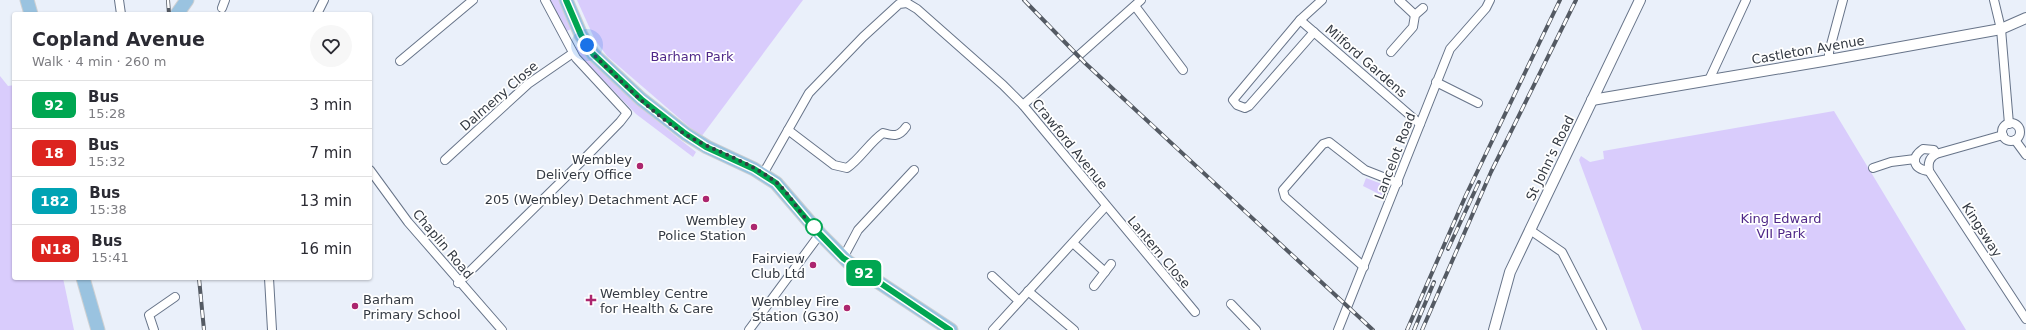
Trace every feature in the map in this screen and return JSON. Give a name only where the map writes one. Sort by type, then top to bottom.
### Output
[{"type":"main road","points":[[27,0],[30,12]]},
{"type":"main road","points":[[178,12],[187,0]]},
{"type":"main road","points":[[566,0],[581,35],[593,54],[641,99],[686,134],[706,147],[763,174],[776,183],[843,258],[950,330]]},
{"type":"main road","points":[[84,280],[98,330]]},
{"type":"street","points":[[119,0],[121,12]]},
{"type":"street","points":[[318,12],[324,0]]},
{"type":"street","points":[[400,61],[473,0]]},
{"type":"street","points":[[458,283],[599,144],[627,113],[572,52],[545,0]]},
{"type":"street","name":"Milford Gardens","points":[[1314,32],[1249,106],[1245,108],[1237,105],[1233,100],[1300,20],[1322,0]]},
{"type":"street","points":[[1399,0],[1415,15]]},
{"type":"street","name":"Lancelot Road","points":[[1338,330],[1398,184],[1436,82],[1450,49],[1486,8],[1490,0]]},
{"type":"street","name":"St John's Road","points":[[1494,330],[1510,272],[1640,0]]},
{"type":"street","points":[[1709,80],[1746,0]]},
{"type":"street","points":[[1829,60],[1829,52],[1843,0]]},
{"type":"street","points":[[1994,0],[2001,29],[2009,124]]},
{"type":"street","points":[[763,174],[809,93],[889,13],[899,4],[907,1]]},
{"type":"street","name":"Crawford Avenue","points":[[907,1],[990,73],[1023,105],[1106,206],[1074,243],[993,330]]},
{"type":"street","points":[[1023,105],[1138,3],[1183,70]]},
{"type":"street","points":[[1390,52],[1413,27],[1415,15],[1423,8]]},
{"type":"street","name":"Castleton Avenue","points":[[1592,100],[2001,29],[2026,18]]},
{"type":"street","name":"Milford Gardens","points":[[1300,20],[1420,124]]},
{"type":"street","name":"Dalmeny Close","points":[[444,160],[528,84],[572,52]]},
{"type":"street","points":[[1436,82],[1478,103]]},
{"type":"street","points":[[2009,124],[2015,124],[2023,129],[2015,140],[2008,140],[2003,135],[2003,129],[2009,124]]},
{"type":"street","points":[[788,130],[834,165],[847,168],[857,161],[874,139],[883,133],[894,136],[901,134],[906,127]]},
{"type":"street","points":[[1929,171],[1928,163],[1932,156],[1936,154],[2003,135]]},
{"type":"street","points":[[2015,140],[2026,154]]},
{"type":"street","points":[[1364,267],[1285,197],[1283,190],[1323,144],[1329,142],[1365,170],[1398,184]]},
{"type":"street","points":[[1873,168],[1891,162],[1915,159],[1918,153],[1923,149],[1934,150],[1936,154]]},
{"type":"street","name":"Kingsway","points":[[1915,159],[1916,165],[1921,170],[1929,171],[2026,319]]},
{"type":"street","points":[[843,258],[858,230],[914,170]]},
{"type":"street","name":"Chaplin Road","points":[[372,173],[408,222],[458,283],[502,330]]},
{"type":"street","name":"Lantern Close","points":[[1106,206],[1195,312]]},
{"type":"street","points":[[1530,230],[1562,252],[1602,330]]},
{"type":"street","points":[[748,330],[820,234]]},
{"type":"street","points":[[1074,243],[1105,272]]},
{"type":"street","points":[[1094,286],[1111,264]]},
{"type":"street","points":[[992,276],[1019,302]]},
{"type":"street","points":[[269,280],[272,330]]},
{"type":"street","points":[[1028,291],[1074,330]]},
{"type":"street","points":[[154,330],[149,315],[175,297]]},
{"type":"street","points":[[1230,304],[1256,330]]},
{"type":"green space","points":[[550,0],[559,0],[571,29],[567,31]]},
{"type":"green space","name":"Barham Park","points":[[577,0],[803,0],[701,137],[607,56],[595,40]]},
{"type":"green space","points":[[579,46],[620,89],[649,115],[696,152],[693,157],[636,114],[582,58],[575,48]]},
{"type":"green space","points":[[0,76],[8,86],[12,85],[12,280],[63,280],[74,330],[0,330]]},
{"type":"green space","name":"King Edward VII Park","points":[[1834,111],[1966,330],[1642,330],[1579,160],[1581,156],[1590,162],[1604,159],[1603,151]]},
{"type":"green space","points":[[1366,178],[1387,186],[1383,196],[1363,186]]},
{"type":"railway","points":[[168,0],[169,12]]},
{"type":"railway","points":[[1024,0],[1085,63],[1373,330]]},
{"type":"railway","points":[[1407,330],[1466,195],[1560,0]]},
{"type":"railway","points":[[1422,330],[1491,172],[1576,0]]},
{"type":"railway","points":[[1448,249],[1479,182]]},
{"type":"railway","points":[[199,280],[204,330]]},
{"type":"railway","points":[[1414,330],[1434,282]]},
{"type":"bus line","name":"92","points":[[566,0],[581,35],[593,54],[641,99],[665,119],[706,147],[754,169],[776,183],[786,193],[813,227],[843,258],[950,330]]},
{"type":"place","name":"Wembley Delivery Office","points":[[640,166]]},
{"type":"place","name":"205 (Wembley) Detachment ACF","points":[[706,199]]},
{"type":"place","name":"Wembley Police Station","points":[[754,227]]},
{"type":"place","name":"Fairview Club Ltd","points":[[813,265]]},
{"type":"place","name":"Wembley Centre for Health & Care","points":[[591,300]]},
{"type":"place","name":"Barham Primary School","points":[[355,306]]},
{"type":"place","name":"Wembley Fire Station (G30)","points":[[847,308]]},
{"type":"route","points":[[587,45],[593,54],[622,82],[665,119],[706,147],[754,169],[776,183],[814,227]]}]
